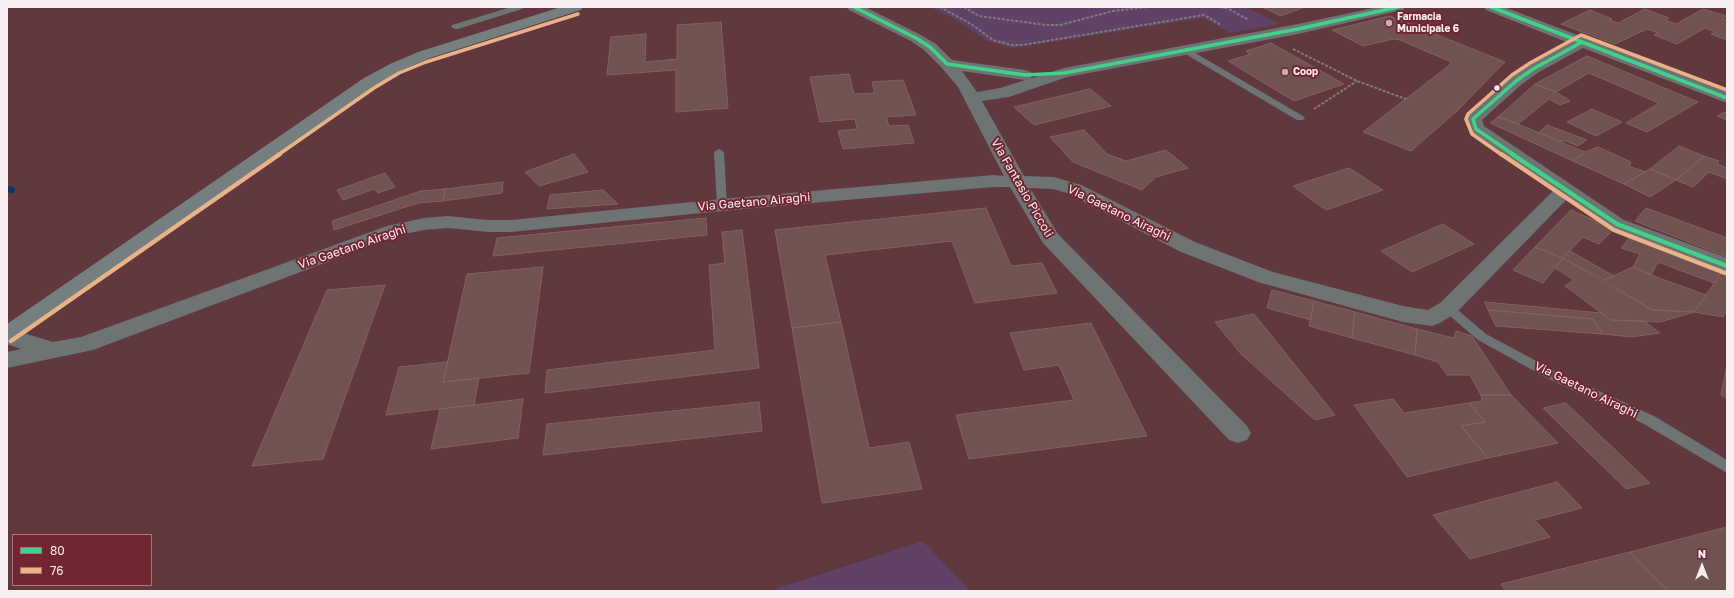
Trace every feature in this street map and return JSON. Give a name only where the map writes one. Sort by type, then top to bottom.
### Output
[{"type":"street","points":[[7,336],[370,82],[396,67],[424,55],[576,7]]},
{"type":"street","name":"Via Fantasio Piccoli","points":[[854,7],[916,38],[930,47],[947,64],[968,92],[1017,182],[1050,238],[1238,433]]},
{"type":"street","points":[[1491,7],[1727,98]]},
{"type":"street","points":[[1505,13],[1525,7]]},
{"type":"street","points":[[968,92],[1003,93],[1064,74],[1298,29],[1390,8]]},
{"type":"street","points":[[1582,42],[1528,73],[1473,119],[1476,129],[1612,222],[1640,234],[1727,266]]},
{"type":"street","points":[[947,64],[1025,75],[1064,74]]},
{"type":"street","points":[[968,92],[1025,75]]},
{"type":"street","name":"Via Gaetano Airaghi","points":[[7,360],[85,344],[367,240],[401,229],[424,224],[448,222],[488,226],[511,226],[966,182],[1054,183],[1074,189],[1188,247],[1266,278],[1407,315],[1432,318],[1448,308],[1549,204],[1565,190]]},
{"type":"street","points":[[7,336],[54,351]]},
{"type":"lane","points":[[455,27],[520,7]]},
{"type":"lane","points":[[494,15],[509,27]]},
{"type":"lane","points":[[1185,50],[1300,118]]},
{"type":"lane","points":[[719,152],[722,205]]},
{"type":"lane","name":"Via Gaetano Airaghi","points":[[1448,308],[1482,337],[1552,375],[1649,420],[1727,467]]},
{"type":"path","points":[[940,7],[971,24],[993,40],[1011,45],[1022,45],[1204,15],[1225,27]]},
{"type":"path","points":[[964,7],[979,16],[1046,25],[1071,22],[1113,11],[1150,7]]},
{"type":"path","points":[[1108,7],[1113,11]]},
{"type":"path","points":[[1218,7],[1226,8],[1252,21]]},
{"type":"path","points":[[1288,47],[1358,81],[1406,99]]},
{"type":"path","points":[[1300,118],[1358,81]]},
{"type":"shaded area","points":[[930,7],[1245,7],[1280,24],[1230,33],[1203,18],[1013,48],[987,41],[953,18]]},
{"type":"shaded area","points":[[923,541],[970,591],[768,591],[791,584]]},
{"type":"building","points":[[1262,7],[1305,7],[1281,16]]},
{"type":"building","points":[[1645,9],[1669,18],[1665,20],[1676,24],[1703,9],[1726,16],[1722,19],[1727,20],[1727,40],[1711,34],[1716,32],[1705,28],[1677,44],[1654,35],[1658,33],[1647,29],[1615,44],[1561,24],[1590,10],[1618,23]]},
{"type":"building","points":[[1390,16],[1505,62],[1457,111],[1411,151],[1363,132],[1451,64],[1449,61],[1400,40],[1393,39],[1363,46],[1332,30]]},
{"type":"building","points":[[721,22],[728,108],[676,112],[676,70],[607,75],[611,37],[646,34],[645,62],[677,59],[677,25]]},
{"type":"building","name":"Coop","points":[[1271,43],[1344,84],[1294,101],[1228,61],[1251,54],[1246,51]]},
{"type":"building","points":[[1587,56],[1698,102],[1647,132],[1626,123],[1659,103],[1589,73],[1556,92],[1535,84]]},
{"type":"building","points":[[849,74],[854,94],[875,93],[872,82],[903,80],[916,115],[886,117],[889,126],[908,125],[914,143],[843,149],[838,131],[857,129],[855,119],[820,122],[810,77]]},
{"type":"building","points":[[1535,84],[1556,92],[1570,101],[1560,105],[1549,99],[1518,124],[1498,117]]},
{"type":"building","points":[[1090,89],[1111,106],[1034,125],[1014,107]]},
{"type":"building","points":[[1592,109],[1622,122],[1596,136],[1567,122]]},
{"type":"building","points":[[1725,112],[1727,113],[1727,120],[1717,116]]},
{"type":"building","points":[[1498,117],[1585,152],[1573,161],[1490,123]]},
{"type":"building","points":[[1547,125],[1587,140],[1578,146],[1566,141],[1559,141],[1539,133]]},
{"type":"building","points":[[1084,130],[1107,154],[1126,161],[1166,150],[1188,168],[1156,177],[1142,190],[1073,162],[1050,137]]},
{"type":"building","points":[[1679,146],[1704,156],[1676,180],[1650,169]]},
{"type":"building","points":[[1598,147],[1631,162],[1629,166],[1645,172],[1624,184],[1573,161],[1585,152]]},
{"type":"building","points":[[574,154],[588,172],[539,186],[525,172]]},
{"type":"building","points":[[1704,156],[1719,161],[1717,164],[1727,168],[1727,179],[1709,172],[1693,187],[1676,180]]},
{"type":"building","points":[[1349,168],[1383,190],[1326,210],[1293,186]]},
{"type":"building","points":[[1650,169],[1676,180],[1650,197],[1624,184]]},
{"type":"building","points":[[385,173],[395,187],[378,193],[374,189],[343,200],[337,190]]},
{"type":"building","points":[[503,182],[502,193],[443,201],[445,189]]},
{"type":"building","points":[[445,189],[443,201],[418,203],[334,230],[332,221],[421,191]]},
{"type":"building","points":[[603,190],[618,204],[547,209],[550,195]]},
{"type":"building","points":[[986,208],[1011,266],[1042,263],[1057,293],[975,303],[952,241],[825,255],[841,322],[792,328],[775,230]]},
{"type":"building","points":[[1646,208],[1727,238],[1727,257],[1635,221]]},
{"type":"building","points":[[1571,210],[1614,229],[1599,244],[1583,237],[1563,258],[1535,247]]},
{"type":"building","points":[[706,218],[707,235],[493,256],[497,238]]},
{"type":"building","points":[[1443,224],[1474,244],[1412,272],[1381,251]]},
{"type":"building","points":[[742,230],[759,368],[545,393],[547,370],[715,350],[709,265],[725,263],[722,232]]},
{"type":"building","points":[[1632,235],[1722,272],[1714,283],[1658,262],[1651,275],[1633,267],[1640,254],[1621,248]]},
{"type":"building","points":[[1535,247],[1563,258],[1543,283],[1513,270]]},
{"type":"building","points":[[1570,251],[1614,276],[1604,280],[1563,258]]},
{"type":"building","points":[[1563,258],[1652,310],[1694,312],[1660,322],[1611,320],[1565,286],[1574,280],[1555,268]]},
{"type":"building","points":[[543,267],[529,373],[443,382],[467,274]]},
{"type":"building","points":[[1633,267],[1706,295],[1694,312],[1652,310],[1604,280]]},
{"type":"building","points":[[1722,272],[1727,274],[1727,310],[1723,317],[1694,312]]},
{"type":"building","points":[[385,285],[323,459],[252,466],[327,290]]},
{"type":"building","points":[[1272,290],[1314,301],[1311,320],[1267,308]]},
{"type":"building","points":[[1314,301],[1355,312],[1352,338],[1309,326]]},
{"type":"building","points":[[1485,302],[1601,313],[1611,320],[1644,321],[1660,333],[1631,337],[1603,334],[1593,319],[1488,310]]},
{"type":"building","points":[[1488,310],[1593,319],[1603,334],[1496,326]]},
{"type":"building","points":[[1355,312],[1417,329],[1415,355],[1352,338]]},
{"type":"building","points":[[1254,314],[1335,415],[1315,420],[1241,354],[1215,322]]},
{"type":"building","points":[[841,322],[869,448],[909,442],[922,489],[822,503],[792,328]]},
{"type":"building","points":[[1091,323],[1147,436],[969,459],[956,415],[1074,400],[1059,365],[1024,370],[1010,333]]},
{"type":"building","points":[[1417,329],[1454,338],[1456,331],[1472,336],[1511,395],[1481,395],[1470,375],[1447,375],[1438,362],[1415,355]]},
{"type":"building","points":[[448,362],[443,382],[479,378],[474,405],[386,415],[399,367]]},
{"type":"building","points":[[1727,365],[1727,398],[1721,395]]},
{"type":"building","points":[[1481,395],[1511,395],[1558,443],[1488,458],[1461,426],[1485,422],[1469,403],[1482,401]]},
{"type":"building","points":[[523,399],[518,438],[431,449],[440,409]]},
{"type":"building","points":[[1393,399],[1404,413],[1469,403],[1485,422],[1461,426],[1488,458],[1407,477],[1354,405]]},
{"type":"building","points":[[759,402],[762,431],[543,455],[547,424]]},
{"type":"building","points":[[1566,403],[1650,483],[1626,489],[1543,408]]},
{"type":"building","points":[[1557,482],[1582,508],[1535,520],[1550,537],[1470,559],[1433,515]]},
{"type":"building","points":[[1727,527],[1727,591],[1668,591],[1630,552]]},
{"type":"building","points":[[1630,552],[1668,591],[1506,591],[1501,584]]},
{"type":"waterway","points":[[7,189],[12,190]]},
{"type":"transit line","name":"80","points":[[854,7],[916,38],[930,47],[947,64],[1025,75],[1064,73],[1298,29],[1398,7]]},
{"type":"transit line","name":"80","points":[[1491,7],[1727,98]]},
{"type":"transit line","name":"76","points":[[11,341],[374,88],[399,73],[426,62],[578,14]]},
{"type":"transit line","name":"76","points":[[1725,273],[1614,230],[1472,134],[1466,119],[1468,114],[1512,75],[1530,63],[1581,35],[1727,90]]},
{"type":"transit line","name":"80","points":[[1473,119],[1516,81],[1533,69],[1582,42]]},
{"type":"transit line","name":"80","points":[[1473,119],[1476,129],[1617,224],[1727,266]]},
{"type":"place","name":"Farmacia Municipale 6","points":[[1389,23]]},
{"type":"place","name":"Coop","points":[[1285,72]]}]
